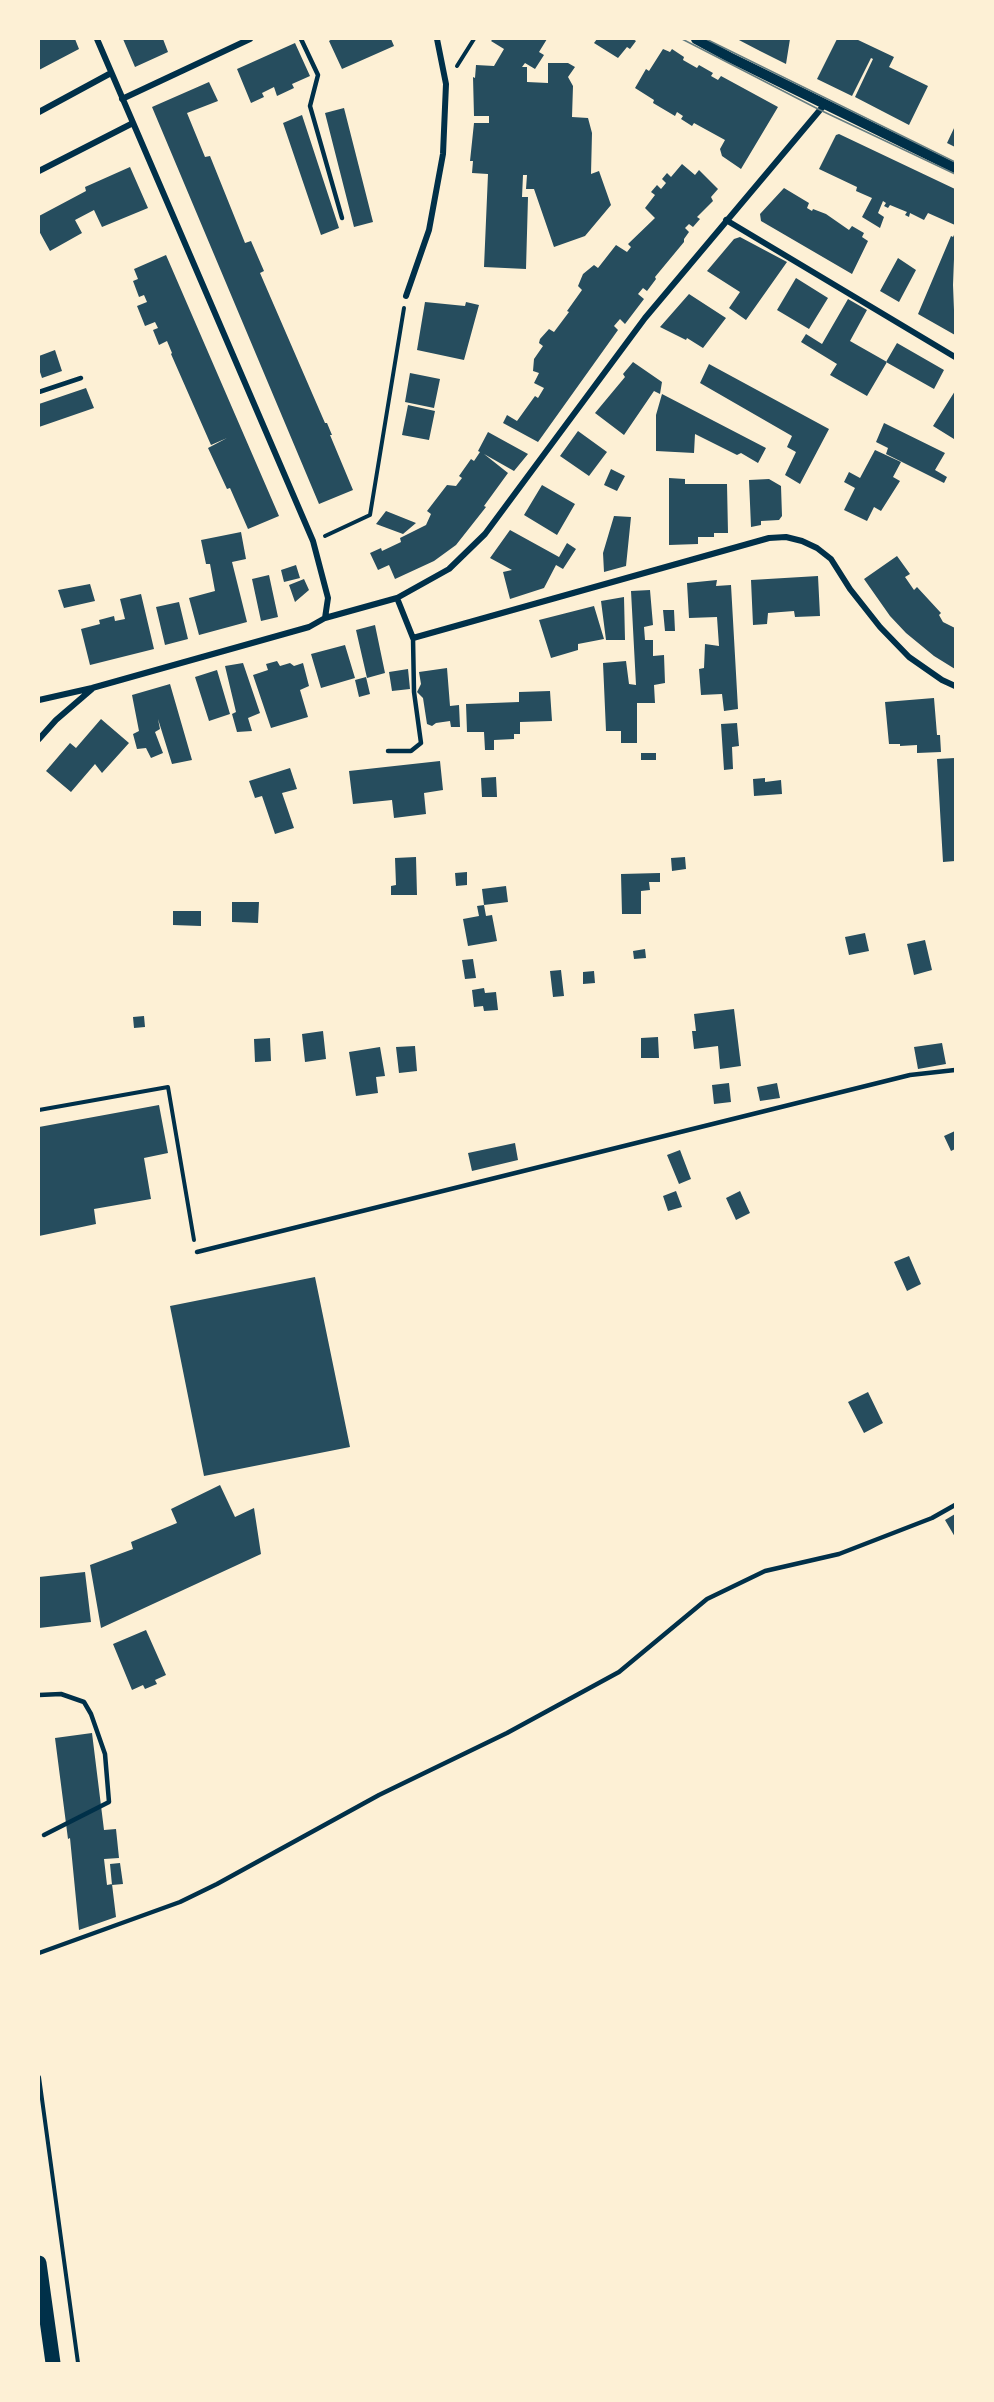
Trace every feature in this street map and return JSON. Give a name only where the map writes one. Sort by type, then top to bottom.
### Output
[{"type":"main road","points":[[39,2264],[53,2363]]},
{"type":"street","points":[[97,39],[313,541],[328,598],[325,618]]},
{"type":"street","points":[[122,99],[250,39]]},
{"type":"street","points":[[406,296],[429,230],[443,154],[446,84],[437,39]]},
{"type":"street","points":[[696,39],[955,168]]},
{"type":"street","points":[[39,111],[111,74]]},
{"type":"street","points":[[39,700],[92,688],[309,627],[325,618],[397,598],[448,569],[484,534],[645,318],[825,104]]},
{"type":"street","points":[[39,171],[133,123]]},
{"type":"street","points":[[726,220],[842,287],[955,357]]},
{"type":"street","points":[[397,598],[413,638],[769,538],[786,537],[810,544],[831,559],[850,589],[880,627],[902,650],[942,680],[955,686]]},
{"type":"street","points":[[39,739],[56,720],[92,688]]},
{"type":"lane","points":[[301,39],[318,75],[310,106],[342,218]]},
{"type":"lane","points":[[39,392],[81,378]]},
{"type":"lane","points":[[387,751],[411,751],[421,743],[414,692],[413,638]]},
{"type":"lane","points":[[196,1252],[910,1075],[955,1070]]},
{"type":"lane","points":[[39,1953],[189,1897],[379,1795],[507,1733],[619,1672],[707,1599],[765,1571],[839,1554],[932,1518],[955,1505]]},
{"type":"lane","points":[[39,1695],[61,1694],[84,1702],[91,1714],[105,1754],[109,1802],[44,1835]]},
{"type":"path","points":[[446,84],[474,39]]},
{"type":"path","points":[[313,541],[370,515],[406,296]]},
{"type":"path","points":[[39,1110],[168,1087],[196,1252]]},
{"type":"path","points":[[39,2077],[78,2363]]},
{"type":"building","points":[[39,39],[75,39],[79,49],[39,70]]},
{"type":"building","points":[[123,39],[163,39],[168,52],[135,67]]},
{"type":"building","points":[[332,39],[391,39],[394,46],[342,69],[329,41]]},
{"type":"building","points":[[493,39],[547,39],[539,52],[544,55],[535,69],[525,63],[522,67],[527,67],[527,82],[548,83],[548,63],[568,63],[575,67],[568,77],[573,86],[572,117],[588,118],[592,133],[591,174],[599,171],[611,205],[585,236],[554,247],[534,189],[526,189],[527,175],[523,175],[522,197],[528,197],[526,269],[484,267],[488,174],[472,173],[473,161],[470,161],[474,123],[489,123],[489,116],[474,116],[473,77],[475,78],[476,65],[494,66],[504,49],[491,41]]},
{"type":"building","points":[[597,39],[633,39],[636,41],[630,49],[627,47],[618,58],[594,43]]},
{"type":"building","points":[[737,39],[790,39],[786,64],[760,51]]},
{"type":"building","points":[[837,39],[856,39],[894,57],[889,67],[928,86],[909,125],[855,97],[873,59],[871,58],[852,96],[817,79]]},
{"type":"building","points":[[295,43],[310,76],[292,84],[294,88],[277,96],[274,87],[262,93],[264,97],[251,103],[237,69]]},
{"type":"building","points":[[663,49],[670,52],[672,49],[684,57],[683,60],[713,73],[711,76],[718,80],[721,76],[778,107],[741,169],[722,156],[720,149],[725,140],[694,123],[692,126],[681,119],[683,116],[677,112],[675,116],[653,103],[654,100],[635,88],[646,69],[649,71]]},
{"type":"building","points":[[209,82],[218,101],[187,113],[205,157],[210,156],[245,243],[251,241],[264,271],[260,273],[325,423],[327,423],[353,490],[319,504],[152,107]]},
{"type":"building","points":[[344,108],[373,222],[354,227],[325,113]]},
{"type":"building","points":[[302,115],[339,228],[321,235],[283,123]]},
{"type":"building","points":[[955,126],[955,147],[947,143]]},
{"type":"building","points":[[839,134],[955,189],[955,225],[928,213],[924,220],[910,213],[909,217],[905,215],[907,212],[890,205],[888,208],[884,206],[886,203],[883,201],[878,213],[884,217],[880,228],[862,217],[872,198],[856,191],[857,187],[819,169],[836,135]]},
{"type":"building","points":[[682,164],[695,175],[699,170],[718,189],[711,197],[713,201],[697,217],[700,219],[693,227],[689,224],[685,228],[689,232],[684,242],[655,277],[656,279],[647,291],[643,288],[638,294],[644,299],[625,324],[620,319],[614,326],[618,330],[538,442],[503,423],[507,415],[517,421],[535,396],[538,398],[544,388],[534,383],[539,373],[533,371],[534,359],[543,346],[539,343],[540,339],[549,329],[554,332],[569,312],[567,311],[582,290],[578,286],[583,274],[594,265],[598,268],[616,245],[627,252],[631,247],[628,244],[655,218],[645,208],[655,195],[651,192],[657,185],[661,189],[666,183],[662,179],[667,173],[671,177]]},
{"type":"building","points":[[130,167],[148,208],[102,227],[94,210],[75,220],[82,233],[50,251],[39,231],[39,216],[86,191],[85,187]]},
{"type":"building","points":[[784,188],[809,203],[807,208],[812,211],[813,209],[826,214],[849,230],[852,226],[864,233],[862,237],[868,241],[852,274],[761,221],[760,214]]},
{"type":"building","points":[[955,233],[953,285],[955,335],[918,314],[951,236],[953,237]]},
{"type":"building","points":[[740,237],[787,262],[746,320],[729,308],[740,292],[707,271],[734,239]]},
{"type":"building","points":[[166,255],[279,516],[248,529],[230,488],[227,489],[208,448],[227,438],[211,445],[167,341],[159,345],[153,330],[158,328],[155,322],[145,326],[137,306],[147,302],[144,295],[139,297],[133,281],[138,279],[134,269]]},
{"type":"building","points":[[898,258],[916,270],[899,302],[880,291]]},
{"type":"building","points":[[796,278],[828,298],[809,329],[777,310]]},
{"type":"building","points":[[689,294],[726,318],[703,348],[687,338],[686,340],[660,327]]},
{"type":"building","points":[[848,299],[867,310],[850,341],[887,362],[867,396],[830,375],[837,364],[801,342],[806,334],[822,344]]},
{"type":"building","points":[[425,302],[465,306],[466,302],[479,305],[464,360],[417,350]]},
{"type":"building","points":[[897,343],[944,370],[934,389],[886,362]]},
{"type":"building","points":[[55,350],[62,371],[42,378],[39,356]]},
{"type":"building","points":[[633,362],[662,382],[660,394],[654,391],[624,435],[595,413],[625,377],[623,374]]},
{"type":"building","points":[[709,364],[829,429],[800,484],[785,475],[796,452],[787,447],[792,436],[700,383]]},
{"type":"building","points":[[410,373],[440,379],[434,408],[405,402]]},
{"type":"building","points":[[86,388],[94,408],[39,427],[39,404]]},
{"type":"building","points":[[955,391],[955,436],[954,439],[933,426]]},
{"type":"building","points":[[662,394],[766,448],[758,463],[741,453],[737,455],[695,434],[694,453],[656,451],[656,415]]},
{"type":"building","points":[[408,405],[435,411],[429,440],[402,435]]},
{"type":"building","points":[[884,423],[945,453],[935,470],[947,477],[944,483],[886,454],[888,448],[876,442]]},
{"type":"building","points":[[578,431],[607,452],[589,476],[560,456]]},
{"type":"building","points":[[488,432],[528,454],[514,471],[484,454],[508,473],[484,506],[486,507],[456,545],[434,561],[395,579],[389,565],[378,570],[370,553],[381,548],[382,551],[401,542],[400,538],[426,525],[431,514],[427,511],[447,485],[456,486],[462,478],[459,476],[471,459],[474,461],[480,452],[478,451]]},
{"type":"building","points":[[875,450],[901,462],[893,477],[900,481],[881,511],[874,507],[867,521],[844,510],[855,488],[844,482],[849,472],[860,478]]},
{"type":"building","points":[[611,469],[625,476],[617,491],[604,485]]},
{"type":"building","points":[[669,478],[685,479],[685,484],[727,484],[728,533],[714,533],[714,537],[698,537],[698,544],[669,545]]},
{"type":"building","points":[[769,479],[781,486],[782,516],[779,520],[761,521],[761,525],[751,527],[749,480]]},
{"type":"building","points":[[542,485],[575,504],[557,535],[524,515]]},
{"type":"building","points":[[386,511],[416,523],[403,534],[376,524]]},
{"type":"building","points":[[614,516],[631,517],[626,566],[604,572],[603,553]]},
{"type":"building","points":[[510,530],[559,557],[567,543],[576,549],[563,569],[556,565],[544,588],[510,599],[503,572],[512,570],[490,558]]},
{"type":"building","points":[[241,532],[246,559],[232,562],[247,622],[199,635],[189,598],[215,591],[210,564],[206,564],[201,540]]},
{"type":"building","points":[[897,556],[910,574],[905,577],[914,590],[917,587],[941,613],[939,615],[943,622],[955,628],[955,669],[934,656],[906,633],[890,616],[864,579]]},
{"type":"building","points":[[296,565],[300,578],[284,582],[281,570]]},
{"type":"building","points":[[269,575],[278,617],[261,621],[252,579]]},
{"type":"building","points":[[818,576],[820,616],[795,617],[794,611],[768,613],[767,624],[753,625],[751,580]]},
{"type":"building","points":[[304,579],[309,590],[295,602],[289,585]]},
{"type":"building","points":[[717,580],[716,586],[731,585],[738,709],[724,711],[722,694],[701,695],[699,669],[704,668],[705,644],[719,646],[717,617],[689,618],[687,583]]},
{"type":"building","points":[[90,584],[95,601],[64,608],[58,590]]},
{"type":"building","points":[[650,590],[653,625],[644,627],[645,640],[653,640],[653,656],[664,655],[665,683],[654,685],[655,703],[637,703],[637,743],[621,743],[621,731],[606,731],[603,663],[626,661],[629,684],[636,685],[631,591]]},
{"type":"building","points":[[141,594],[154,649],[90,665],[81,629],[100,624],[99,620],[114,616],[115,621],[125,619],[120,599]]},
{"type":"building","points":[[624,597],[625,640],[606,640],[601,601]]},
{"type":"building","points":[[179,602],[188,639],[165,645],[156,607]]},
{"type":"building","points":[[594,606],[604,639],[578,644],[578,650],[551,658],[539,620]]},
{"type":"building","points":[[663,610],[674,610],[675,631],[665,631]]},
{"type":"building","points":[[375,625],[385,673],[367,678],[356,630]]},
{"type":"building","points":[[345,645],[355,678],[321,688],[311,654]]},
{"type":"building","points":[[277,661],[280,666],[290,663],[294,666],[303,663],[309,686],[300,690],[308,717],[271,728],[253,675],[268,670],[266,664]]},
{"type":"building","points":[[243,663],[260,713],[248,718],[252,731],[237,732],[232,714],[236,712],[225,666]]},
{"type":"building","points":[[447,668],[450,706],[459,705],[460,727],[451,727],[450,721],[436,723],[432,726],[427,724],[423,698],[417,692],[421,684],[419,672]]},
{"type":"building","points":[[408,669],[410,689],[392,691],[389,672]]},
{"type":"building","points":[[217,670],[230,714],[209,721],[195,677]]},
{"type":"building","points":[[366,677],[370,694],[359,697],[355,680]]},
{"type":"building","points":[[170,684],[192,760],[172,764],[158,719],[160,729],[155,732],[163,753],[151,758],[146,748],[137,749],[133,734],[139,731],[132,695]]},
{"type":"building","points":[[550,691],[552,721],[520,722],[520,734],[514,734],[514,739],[494,740],[494,750],[485,750],[484,732],[467,732],[466,704],[519,702],[519,692]]},
{"type":"building","points":[[934,698],[941,752],[917,753],[917,745],[889,744],[885,702]]},
{"type":"building","points":[[101,719],[129,743],[102,773],[95,764],[71,792],[46,771],[70,743],[76,748]]},
{"type":"building","points":[[737,723],[739,746],[732,747],[733,769],[724,770],[721,724]]},
{"type":"building","points":[[641,753],[656,753],[656,760],[641,760]]},
{"type":"building","points":[[955,758],[955,861],[943,862],[937,759]]},
{"type":"building","points":[[440,761],[443,790],[424,793],[426,814],[394,818],[392,800],[353,804],[349,771]]},
{"type":"building","points":[[290,768],[297,789],[282,793],[294,828],[275,834],[262,796],[255,798],[249,781]]},
{"type":"building","points":[[496,777],[497,797],[482,797],[481,778]]},
{"type":"building","points":[[765,778],[765,782],[781,780],[782,794],[754,796],[753,779]]},
{"type":"building","points":[[416,857],[417,895],[391,895],[391,886],[396,885],[395,858]]},
{"type":"building","points":[[685,857],[686,869],[672,871],[671,858]]},
{"type":"building","points":[[467,872],[467,885],[456,886],[455,873]]},
{"type":"building","points":[[660,873],[660,882],[649,882],[650,890],[641,891],[641,914],[622,914],[621,874]]},
{"type":"building","points":[[506,886],[508,902],[484,905],[482,889]]},
{"type":"building","points":[[232,902],[259,902],[258,923],[232,922]]},
{"type":"building","points":[[484,905],[486,916],[492,915],[497,941],[468,946],[463,919],[479,916],[477,906]]},
{"type":"building","points":[[173,911],[201,911],[201,926],[173,925]]},
{"type":"building","points":[[865,933],[869,951],[849,955],[845,937]]},
{"type":"building","points":[[925,940],[932,970],[914,975],[907,944]]},
{"type":"building","points":[[645,949],[646,958],[634,959],[633,951]]},
{"type":"building","points":[[473,959],[476,978],[465,979],[462,960]]},
{"type":"building","points":[[561,970],[564,996],[553,997],[550,971]]},
{"type":"building","points":[[594,971],[595,983],[583,984],[583,972]]},
{"type":"building","points":[[484,988],[485,993],[496,992],[498,1010],[484,1011],[483,1006],[474,1007],[472,990]]},
{"type":"building","points":[[734,1009],[741,1066],[720,1069],[718,1046],[694,1049],[692,1031],[696,1031],[694,1014]]},
{"type":"building","points":[[144,1016],[145,1027],[134,1028],[133,1017]]},
{"type":"building","points":[[323,1031],[326,1059],[305,1062],[302,1034]]},
{"type":"building","points":[[658,1037],[659,1058],[641,1058],[641,1038]]},
{"type":"building","points":[[270,1038],[271,1061],[255,1062],[254,1039]]},
{"type":"building","points":[[942,1043],[946,1064],[918,1069],[914,1047]]},
{"type":"building","points":[[415,1046],[417,1071],[399,1073],[396,1047]]},
{"type":"building","points":[[380,1047],[385,1076],[376,1077],[378,1093],[356,1096],[349,1052]]},
{"type":"building","points":[[729,1083],[731,1102],[714,1104],[712,1085]]},
{"type":"building","points":[[777,1083],[780,1098],[760,1101],[757,1087]]},
{"type":"building","points":[[159,1105],[168,1153],[144,1158],[151,1199],[94,1209],[96,1224],[39,1236],[39,1127]]},
{"type":"building","points":[[955,1131],[955,1149],[951,1151],[944,1136]]},
{"type":"building","points":[[515,1143],[518,1160],[472,1171],[468,1153]]},
{"type":"building","points":[[680,1150],[691,1179],[679,1184],[667,1155]]},
{"type":"building","points":[[676,1191],[682,1207],[668,1211],[663,1196]]},
{"type":"building","points":[[740,1191],[750,1213],[736,1220],[726,1198]]},
{"type":"building","points":[[909,1256],[921,1284],[907,1291],[894,1262]]},
{"type":"building","points":[[315,1277],[350,1447],[204,1476],[170,1306]]},
{"type":"building","points":[[868,1392],[883,1423],[864,1433],[848,1402]]},
{"type":"building","points":[[220,1485],[235,1517],[254,1508],[261,1554],[101,1628],[90,1565],[133,1549],[131,1542],[177,1523],[171,1509]]},
{"type":"building","points":[[955,1514],[955,1537],[945,1520]]},
{"type":"building","points":[[85,1572],[91,1622],[39,1628],[39,1577]]},
{"type":"building","points":[[146,1630],[166,1675],[155,1680],[157,1684],[145,1689],[143,1685],[132,1690],[113,1644]]},
{"type":"building","points":[[92,1733],[104,1830],[116,1829],[119,1858],[104,1859],[107,1885],[112,1884],[116,1917],[79,1930],[70,1838],[68,1839],[55,1738]]},
{"type":"building","points":[[120,1863],[123,1884],[112,1885],[110,1864]]},
{"type":"tram line","points":[[682,39],[820,110],[955,174]]},
{"type":"tram line","points":[[706,39],[955,162]]}]
